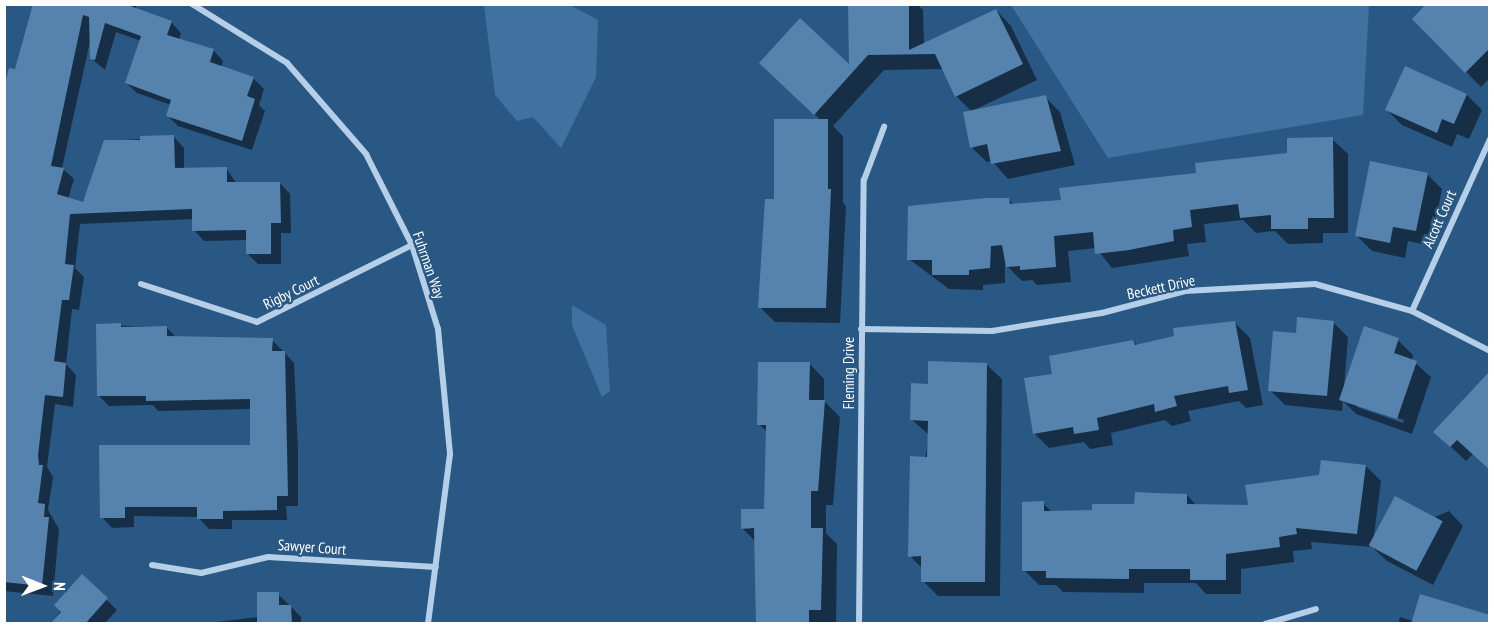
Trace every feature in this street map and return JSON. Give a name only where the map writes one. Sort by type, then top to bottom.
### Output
[{"type":"street","name":"Fuhrman Way","points":[[192,4],[287,63],[366,154],[412,245],[438,329],[450,454],[428,624]]},
{"type":"street","name":"Fleming Drive","points":[[859,624],[864,180],[884,127]]},
{"type":"street","name":"Alcott Court","points":[[1412,311],[1490,139]]},
{"type":"street","name":"Rigby Court","points":[[141,284],[257,322],[412,245]]},
{"type":"street","name":"Beckett Drive","points":[[861,329],[992,331],[1102,313],[1185,291],[1316,284],[1412,311],[1490,351]]},
{"type":"street","name":"Sawyer Court","points":[[152,565],[201,573],[268,556],[436,567]]},
{"type":"street","points":[[1265,624],[1316,609]]},
{"type":"shaded area","points":[[484,5],[570,5],[598,20],[596,77],[561,148],[533,117],[517,121],[495,95]]},
{"type":"shaded area","points":[[1011,5],[1369,5],[1363,115],[1108,158]]},
{"type":"shaded area","points":[[572,305],[606,325],[610,391],[602,397],[572,325]]},
{"type":"building","points":[[33,4],[125,4],[172,21],[167,35],[214,49],[210,62],[254,77],[247,96],[255,99],[242,141],[166,116],[171,100],[125,83],[141,36],[105,23],[95,60],[90,59],[89,17],[83,15],[51,166],[64,168],[57,194],[83,202],[104,140],[140,140],[140,136],[174,135],[175,168],[227,167],[227,182],[280,182],[281,223],[271,223],[271,254],[246,254],[246,230],[192,231],[192,209],[70,214],[65,264],[74,265],[69,300],[62,300],[54,361],[66,363],[63,397],[45,395],[38,455],[39,465],[43,465],[38,503],[45,504],[44,517],[49,517],[42,586],[4,582],[4,87],[9,68],[15,69]]},
{"type":"building","points":[[848,4],[909,4],[909,50],[996,9],[1023,64],[955,97],[935,54],[868,55],[814,115],[759,63],[800,18],[849,64]]},
{"type":"building","points":[[1426,4],[1490,4],[1490,48],[1465,73],[1412,19]]},
{"type":"building","points":[[1405,66],[1467,94],[1454,124],[1442,119],[1437,133],[1385,110]]},
{"type":"building","points":[[1046,95],[1061,151],[991,164],[987,144],[970,148],[963,112]]},
{"type":"building","points":[[774,119],[828,119],[828,189],[831,189],[826,308],[758,308],[765,199],[774,199]]},
{"type":"building","points":[[1333,137],[1334,218],[1308,218],[1308,229],[1271,229],[1271,215],[1240,218],[1238,204],[1190,210],[1192,227],[1173,230],[1174,241],[1129,250],[1095,254],[1093,232],[1054,236],[1056,267],[1020,270],[1020,266],[1006,267],[1002,245],[991,246],[990,268],[969,270],[969,275],[932,275],[932,260],[907,260],[908,206],[986,198],[1009,198],[1010,204],[1061,200],[1059,188],[1196,173],[1195,163],[1287,153],[1287,138]]},
{"type":"building","points":[[1370,161],[1428,173],[1416,231],[1393,227],[1390,243],[1355,236]]},
{"type":"building","points":[[1297,317],[1334,321],[1327,396],[1268,391],[1273,331],[1296,333]]},
{"type":"building","points":[[1235,321],[1248,390],[1229,393],[1228,386],[1174,396],[1177,406],[1155,412],[1154,404],[1097,418],[1099,430],[1074,434],[1073,427],[1033,434],[1024,378],[1052,374],[1049,356],[1133,340],[1135,345],[1174,336],[1173,328]]},
{"type":"building","points":[[121,323],[121,327],[167,326],[167,336],[273,338],[272,351],[285,351],[288,496],[277,496],[277,510],[223,511],[223,519],[197,519],[197,507],[125,507],[125,518],[100,518],[99,445],[250,445],[250,399],[146,401],[146,396],[97,396],[96,324]]},
{"type":"building","points":[[1364,326],[1399,338],[1394,353],[1417,361],[1397,419],[1339,400]]},
{"type":"building","points":[[928,361],[987,363],[985,582],[921,582],[921,556],[908,557],[910,456],[927,457],[928,421],[910,420],[911,383],[928,384]]},
{"type":"building","points":[[758,362],[810,362],[809,400],[825,400],[818,491],[811,491],[811,528],[823,528],[821,610],[809,610],[809,624],[756,624],[754,528],[741,529],[741,509],[764,509],[766,425],[757,425]]},
{"type":"building","points":[[1490,371],[1490,470],[1457,440],[1450,447],[1433,432]]},
{"type":"building","points":[[1321,460],[1366,465],[1357,534],[1296,528],[1297,534],[1279,537],[1280,547],[1226,554],[1226,580],[1190,580],[1190,569],[1129,569],[1129,579],[1046,578],[1046,571],[1022,571],[1022,502],[1044,501],[1044,511],[1092,510],[1092,504],[1134,504],[1135,492],[1187,494],[1187,504],[1248,505],[1245,485],[1319,475]]},
{"type":"building","points":[[1395,496],[1443,521],[1416,571],[1369,545]]},
{"type":"building","points":[[82,574],[108,598],[85,624],[50,624],[61,612],[54,605]]},
{"type":"building","points":[[257,592],[279,592],[279,605],[291,605],[292,624],[257,624]]},
{"type":"building","points":[[1420,594],[1490,615],[1490,624],[1411,624]]}]
